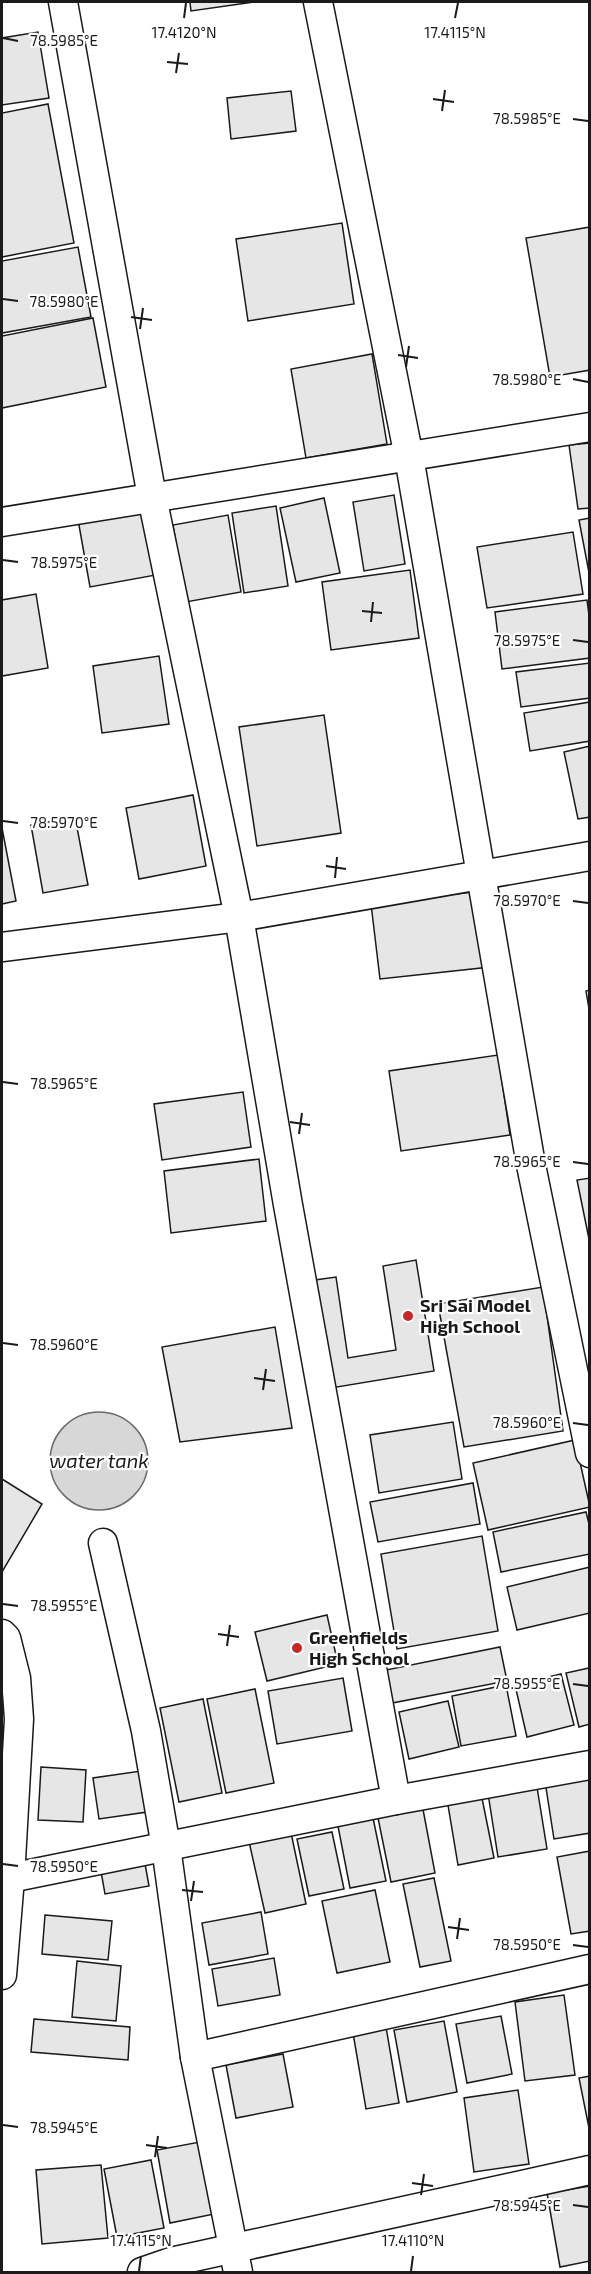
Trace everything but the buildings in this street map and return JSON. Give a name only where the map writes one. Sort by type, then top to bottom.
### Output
[{"type":"street","points":[[63,2],[152,497],[239,917],[288,1205],[396,1800]]},
{"type":"street","points":[[318,2],[410,457],[483,873],[531,1165],[590,1453]]},
{"type":"street","points":[[2,522],[590,427]]},
{"type":"street","points":[[2,947],[239,917],[590,856]]},
{"type":"street","points":[[103,1543],[146,1731],[166,1847],[195,2057],[236,2261]]},
{"type":"street","points":[[2,1634],[6,1638],[16,1678],[10,1719],[10,1878],[4,1913],[2,1975]]},
{"type":"street","points":[[10,1878],[396,1800],[590,1766]]},
{"type":"street","points":[[195,2057],[590,1969]]},
{"type":"street","points":[[142,2272],[171,2262],[236,2261],[590,2170]]},
{"type":"water","name":"water tank","points":[[99,1412],[118,1416],[134,1426],[144,1442],[148,1461],[144,1480],[134,1496],[118,1506],[99,1510],[80,1506],[64,1496],[54,1480],[50,1461],[54,1442],[64,1426],[80,1416]]},
{"type":"place","name":"Sri Sai Model High School","points":[[408,1316]]},
{"type":"place","name":"Greenfields High School","points":[[297,1648]]}]
